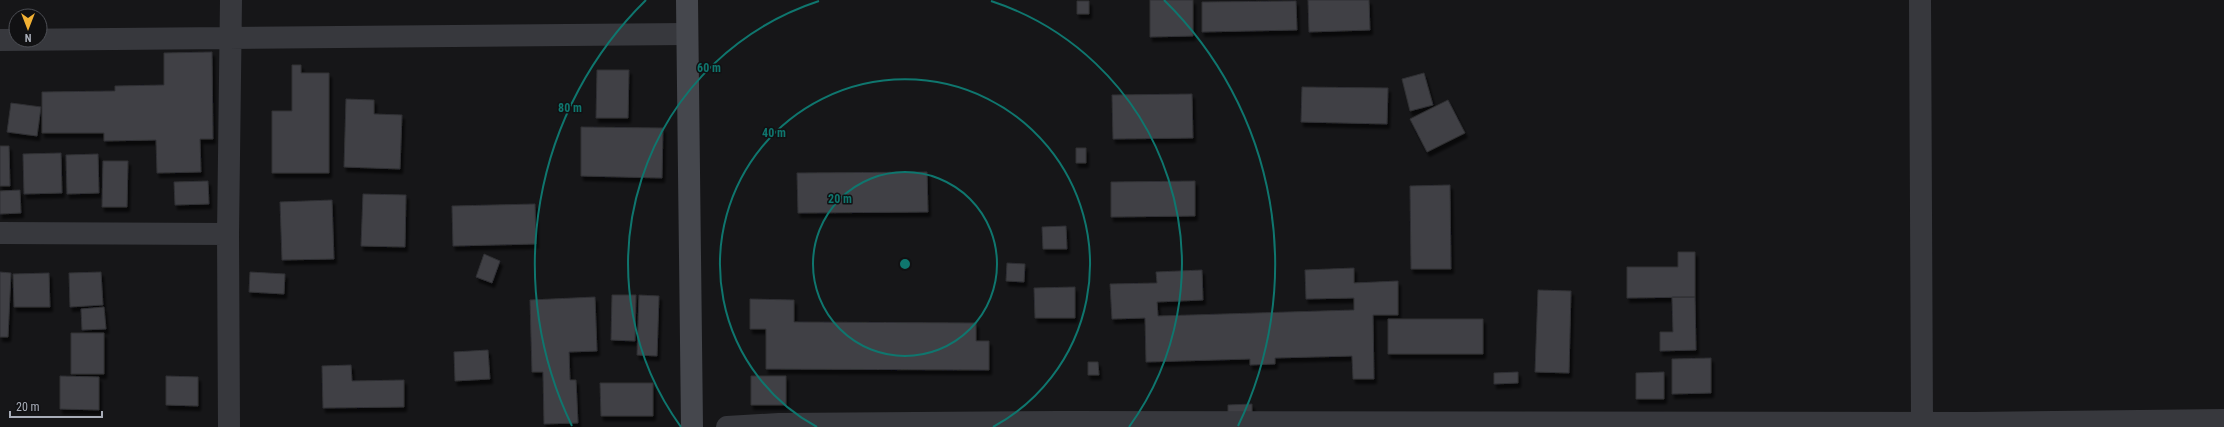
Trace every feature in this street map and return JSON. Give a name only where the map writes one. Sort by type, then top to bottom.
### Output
[{"type":"street","points":[[229,427],[228,234],[231,0]]},
{"type":"street","points":[[687,0],[692,427]]},
{"type":"street","points":[[1920,0],[1922,423]]},
{"type":"street","points":[[0,40],[687,34]]},
{"type":"street","points":[[0,233],[228,234]]},
{"type":"street","points":[[727,427],[779,424],[1059,422],[1361,425],[1742,425],[1922,423],[1974,425],[2222,422]]},
{"type":"building","points":[[1150,0],[1193,0],[1193,36],[1150,37]]},
{"type":"building","points":[[1308,0],[1369,0],[1370,30],[1309,32]]},
{"type":"building","points":[[1077,1],[1089,1],[1089,14],[1077,14]]},
{"type":"building","points":[[1296,1],[1297,30],[1202,32],[1202,2]]},
{"type":"building","points":[[212,52],[213,139],[200,139],[201,172],[157,173],[156,140],[104,141],[104,133],[42,133],[42,92],[115,91],[115,86],[164,85],[164,53]]},
{"type":"building","points":[[292,65],[301,65],[301,73],[329,73],[329,173],[272,173],[272,111],[292,111]]},
{"type":"building","points":[[597,70],[629,70],[628,118],[596,118]]},
{"type":"building","points":[[1424,73],[1433,105],[1410,111],[1402,79]]},
{"type":"building","points":[[1302,87],[1388,88],[1387,124],[1301,122]]},
{"type":"building","points":[[1192,94],[1193,138],[1113,139],[1112,95]]},
{"type":"building","points":[[346,99],[374,100],[374,114],[402,115],[400,169],[344,167]]},
{"type":"building","points":[[1448,100],[1465,133],[1427,152],[1410,119]]},
{"type":"building","points":[[11,103],[41,107],[37,136],[7,132]]},
{"type":"building","points":[[581,127],[663,128],[662,178],[581,176]]},
{"type":"building","points":[[0,146],[9,146],[10,186],[0,186]]},
{"type":"building","points":[[1076,148],[1086,148],[1086,163],[1076,163]]},
{"type":"building","points":[[61,153],[62,193],[24,194],[23,154]]},
{"type":"building","points":[[98,154],[99,193],[67,194],[66,155]]},
{"type":"building","points":[[103,161],[128,161],[127,207],[102,207]]},
{"type":"building","points":[[927,172],[928,212],[798,213],[797,173]]},
{"type":"building","points":[[208,181],[209,204],[175,205],[174,182]]},
{"type":"building","points":[[1195,181],[1195,216],[1111,217],[1111,182]]},
{"type":"building","points":[[1450,185],[1451,269],[1411,269],[1410,186]]},
{"type":"building","points":[[20,190],[21,213],[0,214],[0,191]]},
{"type":"building","points":[[363,194],[406,195],[405,247],[361,246]]},
{"type":"building","points":[[332,200],[334,259],[282,260],[280,202]]},
{"type":"building","points":[[535,204],[536,244],[453,246],[452,206]]},
{"type":"building","points":[[1066,226],[1067,249],[1043,249],[1042,227]]},
{"type":"building","points":[[1678,252],[1695,252],[1695,297],[1627,298],[1627,267],[1678,267]]},
{"type":"building","points":[[484,254],[500,261],[492,283],[476,277]]},
{"type":"building","points":[[1007,263],[1025,264],[1024,282],[1006,281]]},
{"type":"building","points":[[1354,268],[1354,283],[1398,281],[1398,315],[1373,315],[1374,379],[1353,379],[1352,356],[1275,358],[1275,364],[1250,365],[1250,359],[1146,362],[1145,318],[1112,319],[1110,284],[1157,283],[1156,272],[1202,270],[1203,300],[1157,302],[1158,316],[1354,310],[1354,298],[1306,299],[1305,270]]},
{"type":"building","points":[[0,272],[11,273],[8,337],[0,337]]},
{"type":"building","points":[[101,272],[103,305],[70,307],[69,273]]},
{"type":"building","points":[[250,272],[285,274],[284,294],[249,292]]},
{"type":"building","points":[[49,273],[50,307],[14,307],[13,274]]},
{"type":"building","points":[[1075,287],[1075,318],[1035,318],[1034,288]]},
{"type":"building","points":[[1538,290],[1571,291],[1569,373],[1535,372]]},
{"type":"building","points":[[612,295],[636,295],[635,341],[611,340]]},
{"type":"building","points":[[639,295],[659,296],[657,356],[637,355]]},
{"type":"building","points":[[595,297],[597,351],[569,352],[570,380],[576,380],[578,423],[544,424],[543,372],[532,372],[530,300]]},
{"type":"building","points":[[1672,297],[1695,297],[1696,350],[1660,351],[1660,332],[1673,332]]},
{"type":"building","points":[[750,299],[794,300],[794,322],[976,323],[976,341],[989,341],[989,370],[766,369],[766,329],[750,329]]},
{"type":"building","points":[[104,307],[106,329],[82,330],[81,309]]},
{"type":"building","points":[[1388,319],[1483,319],[1483,354],[1388,354]]},
{"type":"building","points":[[71,333],[104,333],[104,374],[71,374]]},
{"type":"building","points":[[488,350],[490,379],[455,381],[454,352]]},
{"type":"building","points":[[1711,358],[1711,393],[1672,394],[1672,359]]},
{"type":"building","points":[[1088,362],[1098,362],[1099,375],[1088,375]]},
{"type":"building","points":[[351,365],[352,381],[404,380],[404,407],[323,408],[322,366]]},
{"type":"building","points":[[1518,372],[1518,383],[1494,384],[1494,373]]},
{"type":"building","points":[[1664,372],[1664,399],[1636,399],[1636,373]]},
{"type":"building","points":[[60,376],[99,377],[99,410],[60,409]]},
{"type":"building","points":[[166,376],[198,377],[198,406],[166,405]]},
{"type":"building","points":[[751,376],[786,376],[786,405],[751,405]]},
{"type":"building","points":[[600,383],[653,383],[653,416],[601,416]]},
{"type":"building","points":[[1252,404],[1252,413],[1228,414],[1228,405]]}]
